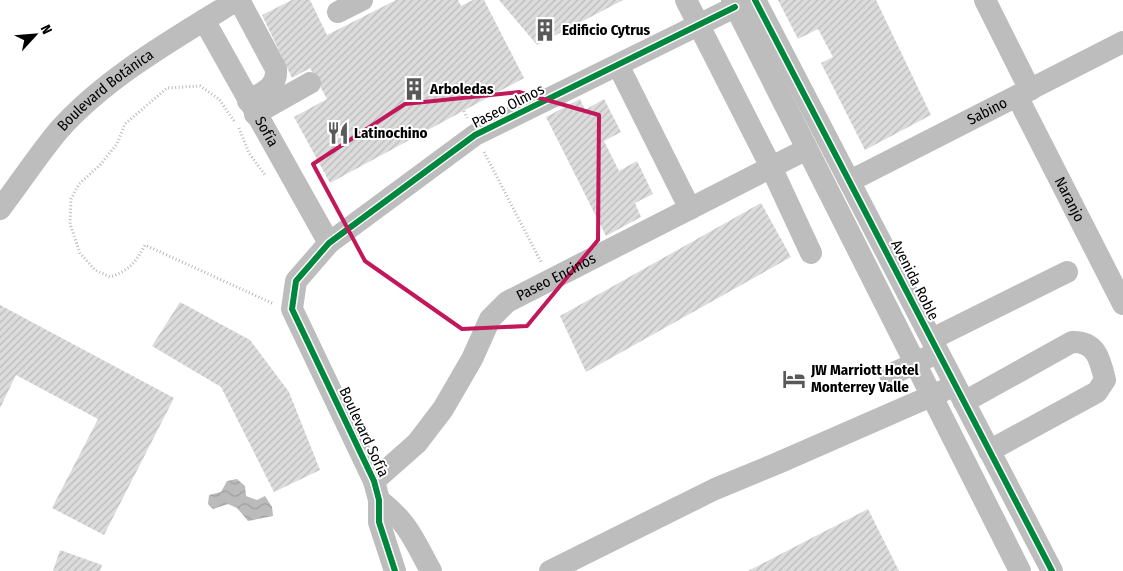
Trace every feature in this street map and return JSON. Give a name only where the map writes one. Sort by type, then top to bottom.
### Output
[{"type":"street","name":"Boulevard Botánica","points":[[0,209],[60,130],[99,94],[141,62],[238,0]]},
{"type":"street","points":[[238,0],[276,69],[277,77],[272,86],[251,108]]},
{"type":"street","points":[[338,12],[362,0]]},
{"type":"street","points":[[686,0],[771,167],[811,253]]},
{"type":"street","name":"Naranjo","points":[[985,0],[1024,93],[1123,304]]},
{"type":"street","points":[[741,2],[807,149],[1020,571]]},
{"type":"street","name":"Paseo Olmos","points":[[294,311],[296,281],[329,242],[475,135],[699,25],[741,2]]},
{"type":"street","name":"Avenida Roble","points":[[741,2],[850,181],[1052,571]]},
{"type":"street","name":"Sofía","points":[[204,20],[251,108],[329,242]]},
{"type":"street","name":"Sabino","points":[[850,181],[1123,42]]},
{"type":"street","points":[[618,65],[690,209]]},
{"type":"street","points":[[251,108],[310,83]]},
{"type":"street","name":"Paseo Encinos","points":[[376,490],[417,443],[443,409],[472,360],[490,319],[507,302],[807,149]]},
{"type":"street","points":[[890,375],[915,364],[935,346],[1067,272]]},
{"type":"street","name":"Boulevard Sofía","points":[[294,311],[376,490],[407,526],[431,571]]},
{"type":"street","points":[[550,571],[715,488],[907,408],[931,396],[959,393],[1072,342],[1083,342],[1095,351],[1105,380],[1097,392],[989,450]]},
{"type":"street","name":"Boulevard Sofía","points":[[376,490],[379,522],[395,571]]},
{"type":"path","points":[[270,181],[249,153],[238,126],[219,99],[200,86],[167,88],[125,124],[117,144],[100,165],[79,184],[71,200],[70,224],[80,253],[94,270],[110,277],[125,272],[136,262],[145,245],[294,311]]},
{"type":"path","points":[[464,111],[550,280]]},
{"type":"highlighted area","points":[[519,92],[599,115],[598,240],[527,326],[462,329],[365,261],[313,164],[405,104]]},
{"type":"water","points":[[237,479],[245,486],[246,496],[257,500],[265,496],[272,507],[273,516],[248,521],[237,508],[228,504],[213,509],[208,504],[209,495],[221,492],[227,481]]},
{"type":"building","name":"Arboledas","points":[[292,0],[310,0],[327,35],[396,0],[458,0],[461,6],[473,0],[484,0],[524,78],[330,183],[294,117],[327,99],[310,68],[292,78],[262,15]]},
{"type":"building","name":"Edificio Cytrus","points":[[499,0],[623,0],[537,45]]},
{"type":"building","points":[[778,0],[876,0],[931,115],[865,150],[821,63],[833,57],[818,29],[798,39]]},
{"type":"building","points":[[580,99],[585,110],[604,99],[621,132],[604,141],[619,171],[637,161],[653,194],[635,203],[641,217],[606,236],[546,117]]},
{"type":"building","points":[[761,203],[791,257],[586,372],[560,316]]},
{"type":"building","points":[[180,302],[250,340],[289,392],[320,470],[274,492],[221,387],[152,346]]},
{"type":"building","points":[[0,305],[174,398],[104,535],[52,508],[98,419],[16,375],[0,408]]},
{"type":"building","points":[[868,509],[899,571],[748,571]]},
{"type":"building","points":[[60,550],[102,565],[100,571],[53,571]]},
{"type":"cycle path","points":[[755,0],[1052,571]]},
{"type":"cycle path","points":[[395,571],[379,522],[379,500],[374,481],[292,309],[296,281],[329,243],[475,135],[735,7]]},
{"type":"place","name":"Edificio Cytrus","points":[[545,30]]},
{"type":"place","name":"Arboledas","points":[[414,89]]},
{"type":"place","name":"Latinochino","points":[[338,133]]},
{"type":"place","name":"JW Marriott Hotel Monterrey Valle","points":[[794,379]]}]
